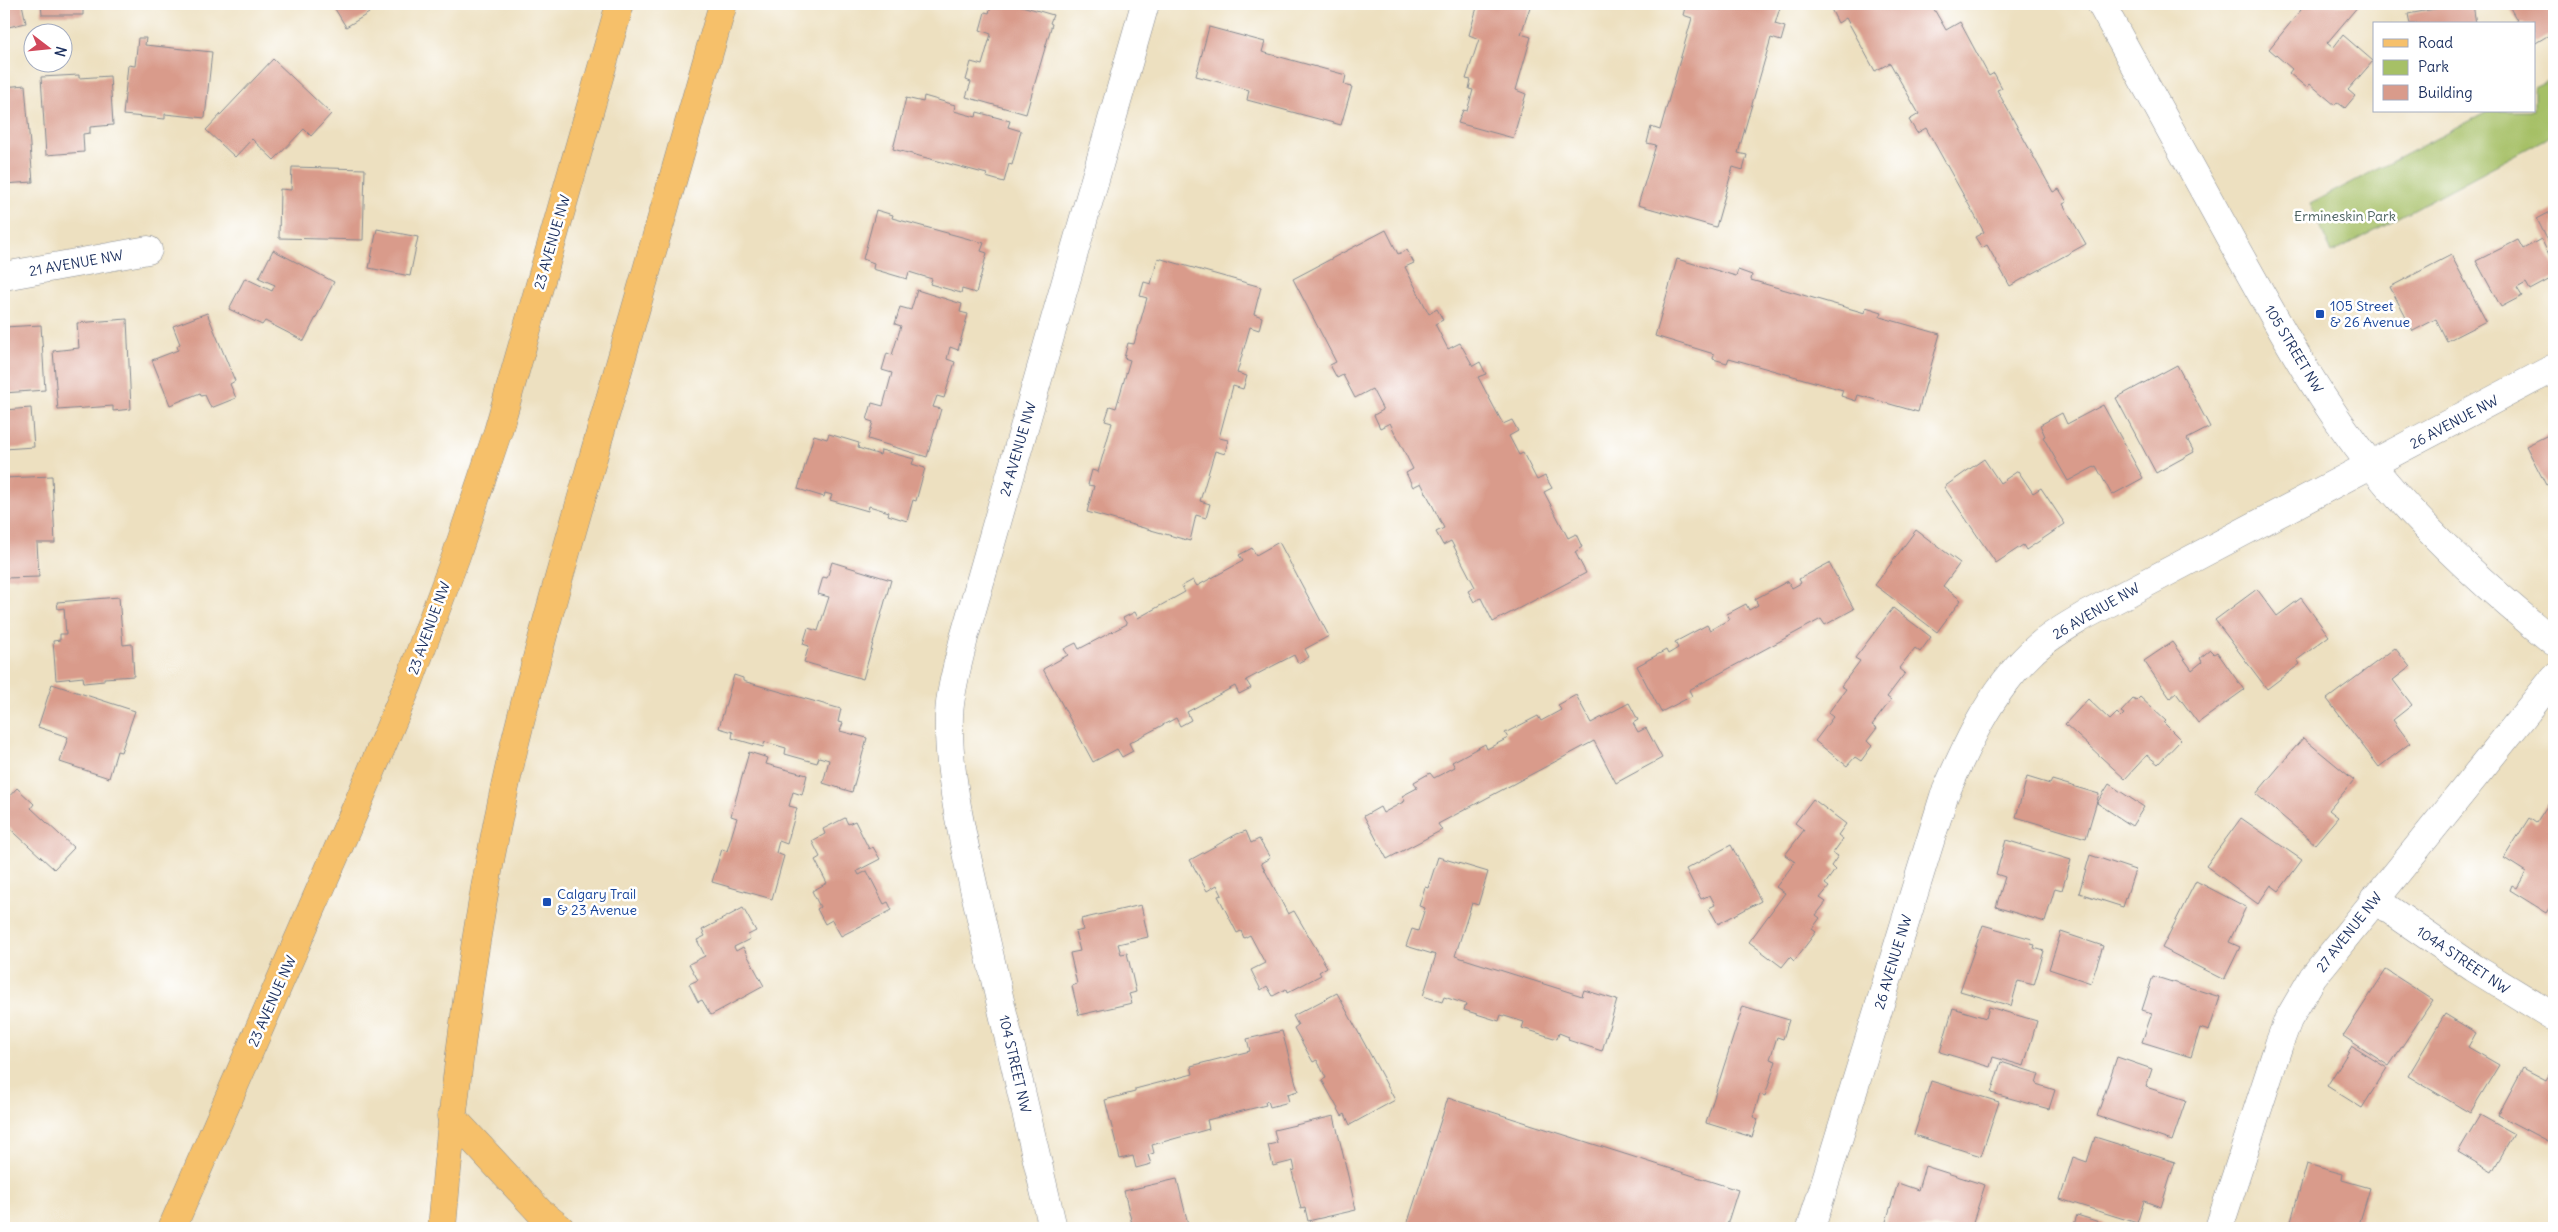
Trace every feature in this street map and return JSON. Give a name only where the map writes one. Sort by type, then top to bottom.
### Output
[{"type":"main road","name":"23 AVENUE NW","points":[[172,1228],[358,803],[409,682],[456,556],[498,431],[620,4]]},
{"type":"main road","points":[[693,106],[703,4]]},
{"type":"main road","points":[[442,1228],[451,1116],[487,880],[514,748],[557,585],[723,4]]},
{"type":"main road","points":[[451,1116],[540,1212],[560,1228]]},
{"type":"street","name":"24 AVENUE NW","points":[[977,900],[950,751],[949,715],[954,680],[1145,4]]},
{"type":"street","name":"105 STREET NW","points":[[2101,4],[2300,361],[2371,466],[2434,535],[2480,579],[2554,642]]},
{"type":"street","name":"21 AVENUE NW","points":[[4,276],[148,250]]},
{"type":"street","name":"26 AVENUE NW","points":[[1811,1228],[1944,796],[1972,736],[2010,676],[2031,653],[2058,632],[2084,616],[2554,368]]},
{"type":"street","name":"27 AVENUE NW","points":[[2219,1228],[2252,1119],[2288,1020],[2313,978],[2374,899],[2554,678]]},
{"type":"street","name":"104A STREET NW","points":[[2374,899],[2474,968],[2554,1017]]},
{"type":"street","name":"104 STREET NW","points":[[977,900],[1053,1228]]},
{"type":"green space","name":"Ermineskin Park","points":[[2554,78],[2554,134],[2332,253],[2310,204],[2487,112],[2536,112],[2536,87]]},
{"type":"building","points":[[4,4],[22,4],[26,22],[4,28]]},
{"type":"building","points":[[41,4],[83,4],[83,15],[42,15]]},
{"type":"building","points":[[332,4],[371,4],[366,7],[369,13],[346,27]]},
{"type":"building","points":[[992,4],[1015,4],[1053,15],[1026,114],[966,97],[971,82],[966,80],[971,62],[982,65],[991,34],[980,30],[985,12],[989,13]]},
{"type":"building","points":[[1478,4],[1531,4],[1521,34],[1531,37],[1516,90],[1526,94],[1513,138],[1458,123],[1463,110],[1467,111],[1473,90],[1469,89],[1471,80],[1466,79],[1479,39],[1469,35]]},
{"type":"building","points":[[1686,4],[1781,4],[1775,24],[1785,27],[1781,41],[1771,38],[1738,153],[1747,155],[1743,170],[1733,167],[1716,227],[1638,205],[1656,145],[1647,143],[1651,127],[1660,130],[1692,18],[1683,15]]},
{"type":"building","points":[[1835,4],[1931,4],[1946,30],[1960,22],[1989,76],[1994,73],[2002,88],[1997,90],[2053,192],[2059,189],[2067,202],[2063,204],[2086,244],[2010,286],[1987,245],[1982,248],[1975,237],[1984,232],[1926,128],[1917,133],[1909,120],[1919,114],[1890,63],[1875,71],[1846,18],[1838,23],[1831,9],[1836,6]]},
{"type":"building","points":[[2302,4],[2359,5],[2327,43],[2333,48],[2343,35],[2373,61],[2348,90],[2355,96],[2345,108],[2337,102],[2335,105],[2310,84],[2307,88],[2289,73],[2292,69],[2269,49],[2301,10],[2299,8]]},
{"type":"building","points":[[2473,4],[2476,22],[2410,22],[2408,14],[2440,8],[2439,5]]},
{"type":"building","points":[[2508,4],[2554,4],[2554,32],[2536,43],[2536,22],[2518,22]]},
{"type":"building","points":[[1209,27],[1265,42],[1262,52],[1346,75],[1344,85],[1352,87],[1341,125],[1247,100],[1249,90],[1196,76]]},
{"type":"building","points":[[138,38],[146,38],[145,45],[212,52],[205,118],[165,114],[165,119],[123,115],[128,65],[135,66]]},
{"type":"building","points":[[273,59],[331,114],[311,136],[304,129],[274,160],[252,139],[235,157],[206,130]]},
{"type":"building","points":[[79,75],[79,78],[110,76],[113,125],[90,127],[90,133],[83,134],[84,152],[46,155],[41,77]]},
{"type":"building","points":[[25,85],[33,182],[4,184],[4,87]]},
{"type":"building","points":[[924,96],[955,105],[954,111],[976,117],[977,112],[1010,121],[1008,127],[1021,131],[1012,165],[1009,164],[1004,182],[986,177],[987,174],[893,149],[906,98],[923,102]]},
{"type":"building","points":[[292,167],[365,169],[363,240],[279,238],[280,189],[291,190]]},
{"type":"building","points":[[876,210],[893,215],[892,218],[984,243],[981,251],[987,253],[976,293],[962,289],[961,293],[930,284],[932,279],[909,272],[907,279],[873,269],[874,263],[863,259]]},
{"type":"building","points":[[2554,210],[2554,253],[2537,219]]},
{"type":"building","points":[[377,229],[418,237],[410,276],[369,268]]},
{"type":"building","points":[[1386,230],[1398,254],[1407,250],[1414,263],[1405,267],[1429,314],[1437,309],[1443,320],[1435,324],[1448,349],[1460,343],[1473,366],[1480,362],[1486,374],[1478,377],[1503,424],[1512,420],[1518,431],[1509,436],[1519,455],[1523,453],[1537,480],[1545,476],[1552,488],[1544,492],[1568,538],[1576,534],[1582,547],[1575,552],[1586,573],[1493,622],[1481,598],[1474,602],[1468,591],[1475,587],[1451,541],[1443,545],[1436,532],[1444,528],[1421,483],[1413,487],[1406,473],[1413,469],[1390,423],[1380,428],[1374,415],[1383,410],[1372,389],[1355,398],[1343,375],[1337,378],[1330,365],[1336,362],[1293,279]]},
{"type":"building","points":[[2541,239],[2554,264],[2554,277],[2530,290],[2526,283],[2517,288],[2522,296],[2501,307],[2476,261],[2518,240],[2523,249]]},
{"type":"building","points":[[273,250],[334,282],[304,341],[265,321],[262,325],[229,309],[245,278],[272,291],[275,285],[259,278]]},
{"type":"building","points":[[2451,255],[2486,321],[2447,341],[2436,319],[2413,331],[2390,287]]},
{"type":"building","points":[[1158,258],[1261,287],[1254,314],[1262,317],[1259,330],[1250,327],[1237,373],[1247,376],[1243,389],[1233,386],[1219,438],[1228,440],[1225,454],[1215,451],[1200,501],[1210,504],[1206,518],[1196,515],[1190,541],[1087,512],[1094,486],[1088,485],[1092,470],[1098,472],[1112,423],[1105,421],[1110,406],[1116,408],[1130,360],[1124,358],[1128,343],[1134,344],[1147,298],[1140,296],[1144,282],[1151,284]]},
{"type":"building","points":[[1677,259],[1736,276],[1738,270],[1752,275],[1751,280],[1865,313],[1866,307],[1882,312],[1880,317],[1940,334],[1918,412],[1858,395],[1856,401],[1841,396],[1843,390],[1729,358],[1727,363],[1713,359],[1714,354],[1655,336]]},
{"type":"building","points":[[917,290],[962,304],[960,312],[968,314],[958,350],[950,347],[947,359],[955,362],[944,398],[937,396],[933,407],[941,409],[927,457],[868,439],[873,422],[867,420],[872,403],[883,406],[892,373],[882,370],[887,353],[892,355],[901,326],[895,324],[900,307],[911,310]]},
{"type":"building","points":[[207,313],[235,381],[230,384],[236,398],[211,408],[205,395],[201,396],[200,393],[170,405],[152,360],[178,350],[177,346],[180,344],[173,326]]},
{"type":"building","points":[[127,319],[131,409],[113,411],[113,406],[58,410],[53,351],[79,348],[77,323]]},
{"type":"building","points":[[41,325],[45,390],[4,393],[4,327]]},
{"type":"building","points":[[2177,365],[2210,427],[2187,439],[2194,452],[2156,473],[2116,398]]},
{"type":"building","points":[[2103,405],[2143,478],[2112,495],[2096,466],[2068,481],[2043,437],[2045,436],[2040,425],[2062,413],[2067,424]]},
{"type":"building","points":[[31,408],[34,447],[4,449],[4,410]]},
{"type":"building","points":[[2554,432],[2554,481],[2546,485],[2526,446]]},
{"type":"building","points":[[829,434],[859,443],[858,448],[880,455],[881,450],[914,459],[912,464],[925,468],[916,501],[913,500],[907,521],[888,515],[889,512],[869,506],[868,511],[830,500],[832,495],[825,493],[824,497],[798,489],[814,435],[827,439]]},
{"type":"building","points":[[1984,459],[2000,483],[2018,471],[2033,493],[2041,488],[2065,524],[2026,550],[2023,545],[1996,563],[1944,487]]},
{"type":"building","points":[[52,476],[55,543],[37,543],[39,577],[4,578],[4,478]]},
{"type":"building","points":[[1916,530],[1960,563],[1943,586],[1961,600],[1937,632],[1875,585]]},
{"type":"building","points":[[1279,542],[1329,636],[1305,649],[1309,657],[1298,663],[1294,655],[1246,680],[1251,688],[1239,694],[1235,686],[1187,712],[1191,720],[1180,726],[1176,718],[1129,743],[1133,751],[1122,757],[1117,749],[1093,762],[1043,669],[1068,655],[1064,649],[1076,643],[1079,649],[1127,624],[1123,618],[1135,612],[1138,618],[1185,592],[1182,586],[1193,580],[1197,586],[1243,561],[1239,555],[1252,548],[1256,555]]},
{"type":"building","points":[[832,562],[891,580],[863,679],[804,662],[809,646],[803,644],[808,628],[818,631],[829,597],[818,594],[823,577],[827,578]]},
{"type":"building","points":[[1829,563],[1854,609],[1825,625],[1821,619],[1689,690],[1692,696],[1661,712],[1637,666],[1666,650],[1668,654],[1678,648],[1675,642],[1707,625],[1710,630],[1730,619],[1727,614],[1746,604],[1749,610],[1758,605],[1755,599],[1788,581],[1792,588],[1801,583],[1799,579]]},
{"type":"building","points":[[2257,589],[2277,616],[2301,598],[2329,636],[2297,660],[2300,664],[2267,689],[2215,620]]},
{"type":"building","points":[[119,597],[123,645],[132,644],[134,676],[104,678],[104,681],[84,683],[83,677],[56,680],[53,641],[60,640],[60,634],[66,634],[64,608],[58,609],[57,602]]},
{"type":"building","points":[[1893,608],[1931,637],[1920,652],[1915,648],[1899,668],[1905,673],[1887,697],[1891,700],[1872,725],[1877,728],[1867,741],[1872,746],[1861,761],[1855,757],[1847,766],[1815,741],[1833,717],[1828,713],[1846,689],[1841,686],[1860,661],[1855,658]]},
{"type":"building","points":[[2172,642],[2192,670],[2202,662],[2200,658],[2210,650],[2214,654],[2217,652],[2244,690],[2198,723],[2176,693],[2170,698],[2144,661]]},
{"type":"building","points":[[2395,648],[2410,667],[2393,680],[2412,705],[2393,720],[2410,743],[2379,767],[2327,699]]},
{"type":"building","points":[[734,675],[743,678],[743,681],[841,709],[838,722],[843,723],[840,731],[867,738],[852,792],[823,783],[829,760],[819,757],[817,763],[785,754],[786,748],[765,742],[763,747],[732,738],[733,732],[719,728]]},
{"type":"building","points":[[52,684],[135,711],[121,752],[117,751],[109,778],[60,762],[68,737],[38,727]]},
{"type":"building","points":[[1576,695],[1591,723],[1629,703],[1638,720],[1633,723],[1638,732],[1646,728],[1662,758],[1616,783],[1594,741],[1438,824],[1442,830],[1387,859],[1364,816],[1380,807],[1383,813],[1405,801],[1402,796],[1417,788],[1414,782],[1430,773],[1434,778],[1455,767],[1452,762],[1485,744],[1487,749],[1508,738],[1505,733],[1538,716],[1541,721],[1561,710],[1558,705]]},
{"type":"building","points":[[2140,697],[2166,721],[2164,723],[2181,740],[2158,764],[2147,755],[2125,779],[2065,724],[2088,699],[2110,720],[2117,713],[2121,717],[2124,714],[2121,712],[2133,699],[2136,701]]},
{"type":"building","points":[[2303,738],[2354,780],[2329,810],[2338,817],[2315,844],[2256,794]]},
{"type":"building","points":[[749,752],[768,758],[766,764],[807,775],[802,795],[793,792],[789,806],[797,808],[787,844],[779,841],[776,853],[784,856],[772,899],[712,882],[722,849],[727,851],[737,818],[731,816]]},
{"type":"building","points":[[2027,777],[2050,784],[2052,780],[2099,794],[2086,838],[2016,817]]},
{"type":"building","points":[[2109,784],[2144,807],[2132,826],[2097,803]]},
{"type":"building","points":[[17,788],[34,804],[31,808],[74,848],[54,869],[4,823],[4,802]]},
{"type":"building","points":[[1813,799],[1846,824],[1838,835],[1843,839],[1833,853],[1838,856],[1831,866],[1835,870],[1825,884],[1829,887],[1820,898],[1826,902],[1816,915],[1820,918],[1812,929],[1816,932],[1794,961],[1790,957],[1782,967],[1749,942],[1785,893],[1776,887],[1795,862],[1785,855],[1804,830],[1795,823]]},
{"type":"building","points":[[2549,803],[2554,806],[2554,902],[2547,913],[2510,890],[2512,885],[2517,888],[2526,872],[2504,858],[2529,818],[2536,823]]},
{"type":"building","points":[[845,818],[848,824],[855,821],[869,849],[873,847],[880,859],[857,871],[859,875],[867,871],[884,904],[888,902],[892,910],[841,936],[832,920],[825,924],[817,909],[820,907],[812,891],[827,883],[815,860],[820,857],[812,841],[825,834],[823,829]]},
{"type":"building","points":[[2241,818],[2302,860],[2279,891],[2271,885],[2258,904],[2206,866]]},
{"type":"building","points":[[1246,831],[1251,843],[1259,839],[1270,858],[1261,863],[1288,914],[1294,911],[1327,967],[1319,972],[1321,975],[1287,993],[1286,989],[1273,996],[1267,986],[1261,990],[1251,970],[1265,963],[1250,935],[1244,938],[1241,931],[1237,933],[1218,896],[1222,895],[1217,885],[1207,891],[1190,860]]},
{"type":"building","points":[[2006,840],[2071,860],[2062,890],[2055,888],[2045,922],[1996,907],[2005,877],[1996,874]]},
{"type":"building","points":[[1731,845],[1761,901],[1718,924],[1709,908],[1715,905],[1710,895],[1701,899],[1686,869]]},
{"type":"building","points":[[2090,855],[2135,870],[2123,907],[2079,893]]},
{"type":"building","points":[[1438,857],[1488,872],[1478,905],[1472,903],[1455,956],[1582,996],[1584,990],[1617,1000],[1602,1051],[1568,1040],[1569,1037],[1559,1033],[1557,1039],[1522,1028],[1524,1022],[1501,1015],[1499,1021],[1464,1010],[1466,1004],[1444,997],[1442,1002],[1423,996],[1436,955],[1406,946],[1412,929],[1418,931],[1425,908],[1419,906],[1425,887],[1428,888]]},
{"type":"building","points":[[2196,881],[2246,907],[2229,942],[2240,947],[2224,980],[2162,948]]},
{"type":"building","points":[[1141,905],[1148,937],[1118,944],[1121,954],[1127,953],[1136,992],[1129,994],[1132,1003],[1079,1015],[1072,986],[1077,984],[1070,953],[1080,951],[1075,932],[1083,930],[1081,919]]},
{"type":"building","points":[[743,908],[756,931],[748,935],[750,939],[734,947],[736,951],[743,947],[764,986],[711,1015],[702,1000],[698,1002],[689,984],[698,980],[689,964],[705,956],[697,940],[705,936],[702,930]]},
{"type":"building","points":[[1983,925],[2032,939],[2031,944],[2035,945],[2034,948],[2044,951],[2034,985],[2018,981],[2011,1006],[1960,991]]},
{"type":"building","points":[[2061,932],[2103,946],[2091,983],[2049,969]]},
{"type":"building","points":[[2386,970],[2433,1000],[2389,1066],[2343,1036]]},
{"type":"building","points":[[2153,976],[2220,997],[2209,1031],[2200,1028],[2191,1057],[2142,1042],[2152,1013],[2142,1010]]},
{"type":"building","points":[[1337,993],[1395,1100],[1350,1125],[1345,1114],[1342,1116],[1322,1080],[1326,1078],[1317,1060],[1313,1062],[1294,1028],[1298,1025],[1293,1016]]},
{"type":"building","points":[[1743,1006],[1789,1020],[1783,1039],[1777,1037],[1770,1059],[1776,1061],[1765,1096],[1760,1094],[1753,1117],[1758,1119],[1752,1137],[1706,1123]]},
{"type":"building","points":[[1989,1007],[2037,1021],[2024,1066],[1993,1057],[1990,1067],[1940,1052],[1953,1008],[1986,1018]]},
{"type":"building","points":[[2445,1014],[2476,1033],[2468,1047],[2499,1065],[2470,1113],[2408,1076]]},
{"type":"building","points":[[1282,1031],[1298,1091],[1287,1094],[1289,1102],[1270,1107],[1268,1101],[1265,1102],[1266,1105],[1207,1120],[1209,1129],[1152,1145],[1154,1153],[1148,1155],[1151,1164],[1136,1168],[1133,1156],[1120,1159],[1105,1100],[1135,1092],[1135,1089],[1193,1074],[1191,1066],[1250,1051],[1247,1039]]},
{"type":"building","points":[[2352,1046],[2387,1068],[2362,1108],[2327,1086]]},
{"type":"building","points":[[2117,1057],[2152,1069],[2146,1087],[2186,1100],[2172,1141],[2097,1116]]},
{"type":"building","points":[[2001,1062],[2039,1074],[2036,1084],[2055,1090],[2049,1109],[1991,1093]]},
{"type":"building","points":[[2523,1068],[2546,1080],[2550,1073],[2554,1075],[2554,1138],[2551,1143],[2498,1115]]},
{"type":"building","points":[[1931,1081],[1999,1102],[1981,1156],[1914,1135]]},
{"type":"building","points":[[1448,1098],[1738,1190],[1726,1228],[1406,1228]]},
{"type":"building","points":[[2480,1115],[2514,1134],[2492,1172],[2458,1152]]},
{"type":"building","points":[[1334,1116],[1356,1210],[1308,1221],[1305,1208],[1301,1209],[1292,1171],[1295,1170],[1293,1161],[1273,1166],[1268,1145],[1277,1143],[1274,1130]]},
{"type":"building","points":[[2095,1137],[2175,1162],[2161,1207],[2144,1201],[2137,1223],[2060,1199],[2073,1157],[2087,1162]]},
{"type":"building","points":[[2307,1164],[2343,1174],[2342,1180],[2370,1188],[2358,1228],[2305,1228],[2290,1224]]},
{"type":"building","points":[[1925,1166],[1985,1185],[1971,1228],[1884,1228],[1898,1183],[1918,1190]]},
{"type":"building","points":[[1177,1179],[1189,1228],[1133,1228],[1124,1191]]},
{"type":"building","points":[[2077,1215],[2118,1228],[2073,1228]]},
{"type":"place","name":"105 Street & 26 Avenue","points":[[2320,314]]},
{"type":"place","name":"Calgary Trail & 23 Avenue","points":[[547,902]]}]
